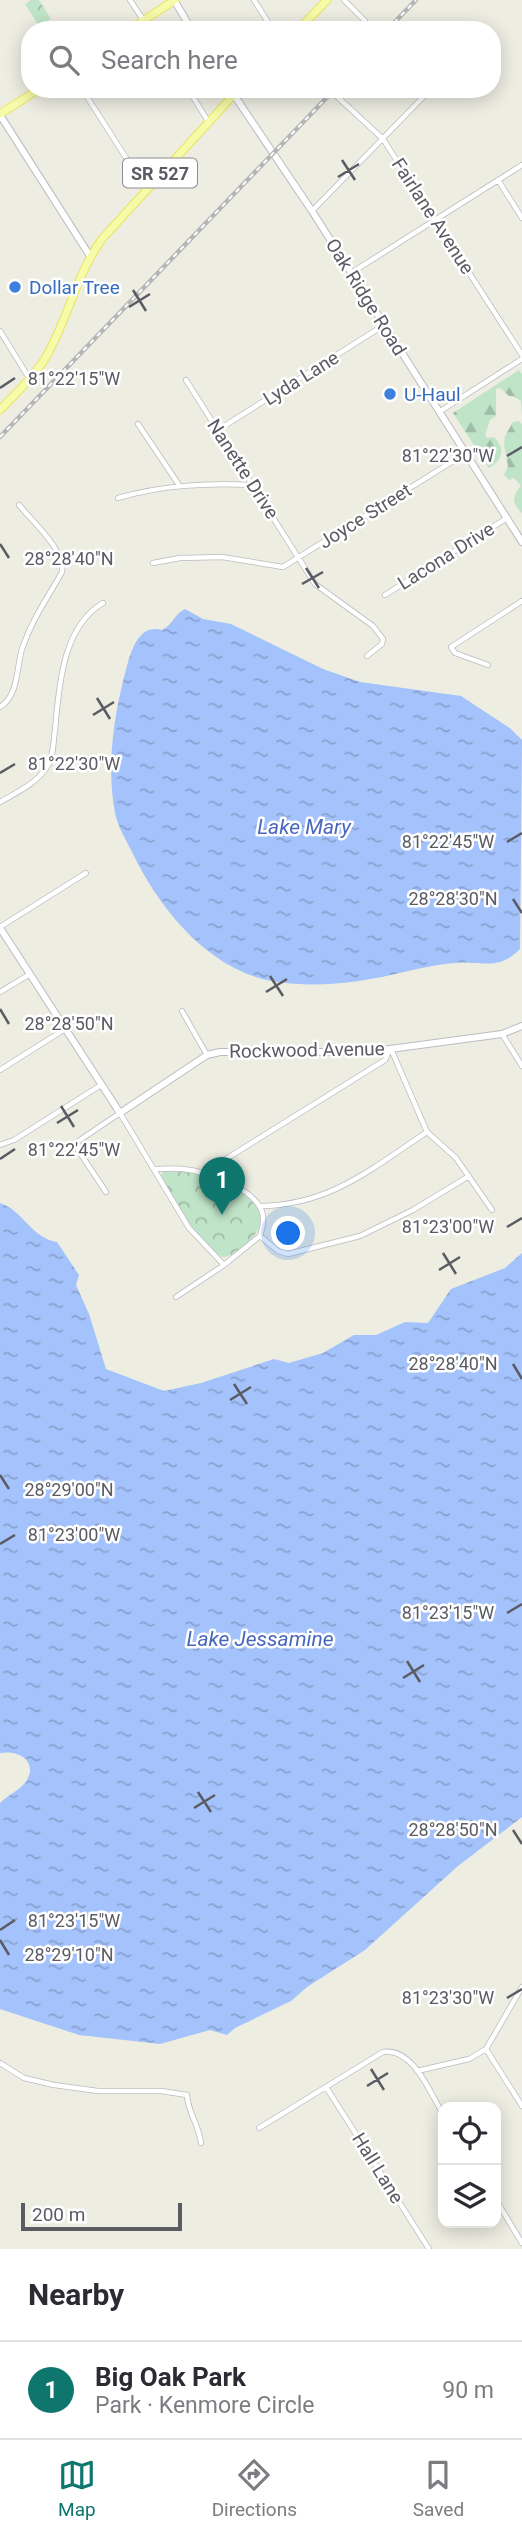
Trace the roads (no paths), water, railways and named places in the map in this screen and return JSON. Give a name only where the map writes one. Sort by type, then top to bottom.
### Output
[{"type":"main road","points":[[144,20],[174,0],[187,21]]},
{"type":"main road","points":[[307,21],[327,0]]},
{"type":"main road","points":[[26,98],[0,115],[90,256]]},
{"type":"main road","name":"SR 527","points":[[0,410],[30,379],[53,343],[90,256],[109,230],[228,98]]},
{"type":"main road","name":"Oak Ridge Road","points":[[239,98],[522,542]]},
{"type":"main road","points":[[0,927],[120,1113]]},
{"type":"main road","name":"Rockwood Avenue","points":[[120,1113],[207,1055],[233,1051],[344,1052],[390,1049],[502,1034],[522,1026]]},
{"type":"street","points":[[130,0],[144,20]]},
{"type":"street","points":[[254,0],[267,21]]},
{"type":"street","points":[[344,0],[365,21]]},
{"type":"street","points":[[88,98],[146,189]]},
{"type":"street","points":[[194,98],[208,121]]},
{"type":"street","name":"Fairlane Avenue","points":[[339,98],[383,139],[522,357]]},
{"type":"street","points":[[312,211],[422,98]]},
{"type":"street","points":[[351,273],[522,165]]},
{"type":"street","points":[[498,180],[522,218]]},
{"type":"street","name":"Lyda Lane","points":[[218,430],[384,325]]},
{"type":"street","points":[[0,331],[30,379]]},
{"type":"street","points":[[439,412],[522,357]]},
{"type":"street","name":"Nanette Drive","points":[[186,380],[315,584],[380,634],[382,644],[367,656]]},
{"type":"street","points":[[138,424],[179,485]]},
{"type":"street","name":"Joyce Street","points":[[299,558],[466,453]]},
{"type":"street","points":[[118,498],[179,485],[253,485]]},
{"type":"street","points":[[0,708],[14,692],[16,669],[33,620],[63,566],[57,551],[19,505]]},
{"type":"street","name":"Lacona Drive","points":[[385,594],[507,518]]},
{"type":"street","points":[[153,563],[180,558],[222,557],[283,567],[299,558]]},
{"type":"street","points":[[488,665],[455,653],[451,647],[522,601]]},
{"type":"street","points":[[0,802],[30,784],[48,766],[53,748],[59,685],[68,651],[85,618],[103,603]]},
{"type":"street","points":[[0,927],[86,873]]},
{"type":"street","points":[[0,992],[30,974]]},
{"type":"street","points":[[182,1011],[207,1055]]},
{"type":"street","points":[[0,1070],[65,1029]]},
{"type":"street","points":[[502,1034],[522,1066]]},
{"type":"street","points":[[390,1049],[427,1132],[456,1158],[492,1210]]},
{"type":"street","points":[[204,1173],[386,1060],[390,1049]]},
{"type":"street","points":[[0,1145],[14,1140],[101,1084]]},
{"type":"street","points":[[120,1113],[189,1228],[224,1265]]},
{"type":"street","name":"Rockwood Avenue","points":[[106,1192],[75,1144],[120,1113]]},
{"type":"street","points":[[260,1206],[286,1206],[340,1188],[427,1132]]},
{"type":"street","points":[[155,1169],[183,1169],[204,1173],[238,1187],[260,1206],[264,1216],[260,1236],[224,1265],[176,1297]]},
{"type":"street","points":[[260,1236],[278,1251],[288,1254],[360,1236],[413,1210],[469,1176]]},
{"type":"street","points":[[417,2071],[469,2059],[486,2049],[522,1987]]},
{"type":"street","points":[[486,2049],[522,2106]]},
{"type":"street","points":[[259,2128],[383,2052],[394,2050],[403,2055],[417,2071],[438,2106]]},
{"type":"street","points":[[0,2063],[24,2078],[54,2085],[98,2091],[162,2091],[187,2095],[188,2110],[200,2130],[201,2143]]},
{"type":"street","name":"Hall Lane","points":[[326,2087],[429,2249]]},
{"type":"street","points":[[501,2208],[522,2243]]},
{"type":"water","name":"Lake Mary","points":[[185,609],[203,619],[231,624],[323,669],[360,682],[461,696],[511,729],[522,740],[520,949],[497,963],[443,964],[373,979],[293,984],[253,976],[230,966],[190,935],[157,895],[122,833],[115,813],[111,776],[115,721],[122,684],[134,646],[142,634],[166,628]]},
{"type":"water","name":"Lake Jessamine","points":[[0,1203],[15,1212],[40,1235],[57,1242],[79,1275],[76,1285],[89,1314],[106,1369],[164,1391],[201,1383],[274,1359],[289,1363],[323,1353],[354,1335],[376,1335],[405,1322],[428,1323],[451,1289],[505,1268],[522,1253],[522,1817],[458,1866],[365,1950],[307,1987],[291,2001],[235,2028],[227,2035],[210,2030],[160,2044],[79,2035],[0,2009],[0,1803],[23,1785],[30,1771],[22,1756],[0,1753]]},
{"type":"railway","points":[[396,21],[416,0]]},
{"type":"railway","points":[[0,437],[326,98]]},
{"type":"place","name":"Dollar Tree","points":[[15,287]]},
{"type":"place","name":"U-Haul","points":[[390,394]]},
{"type":"place","name":"Big Oak Park","points":[[222,1215]]}]
